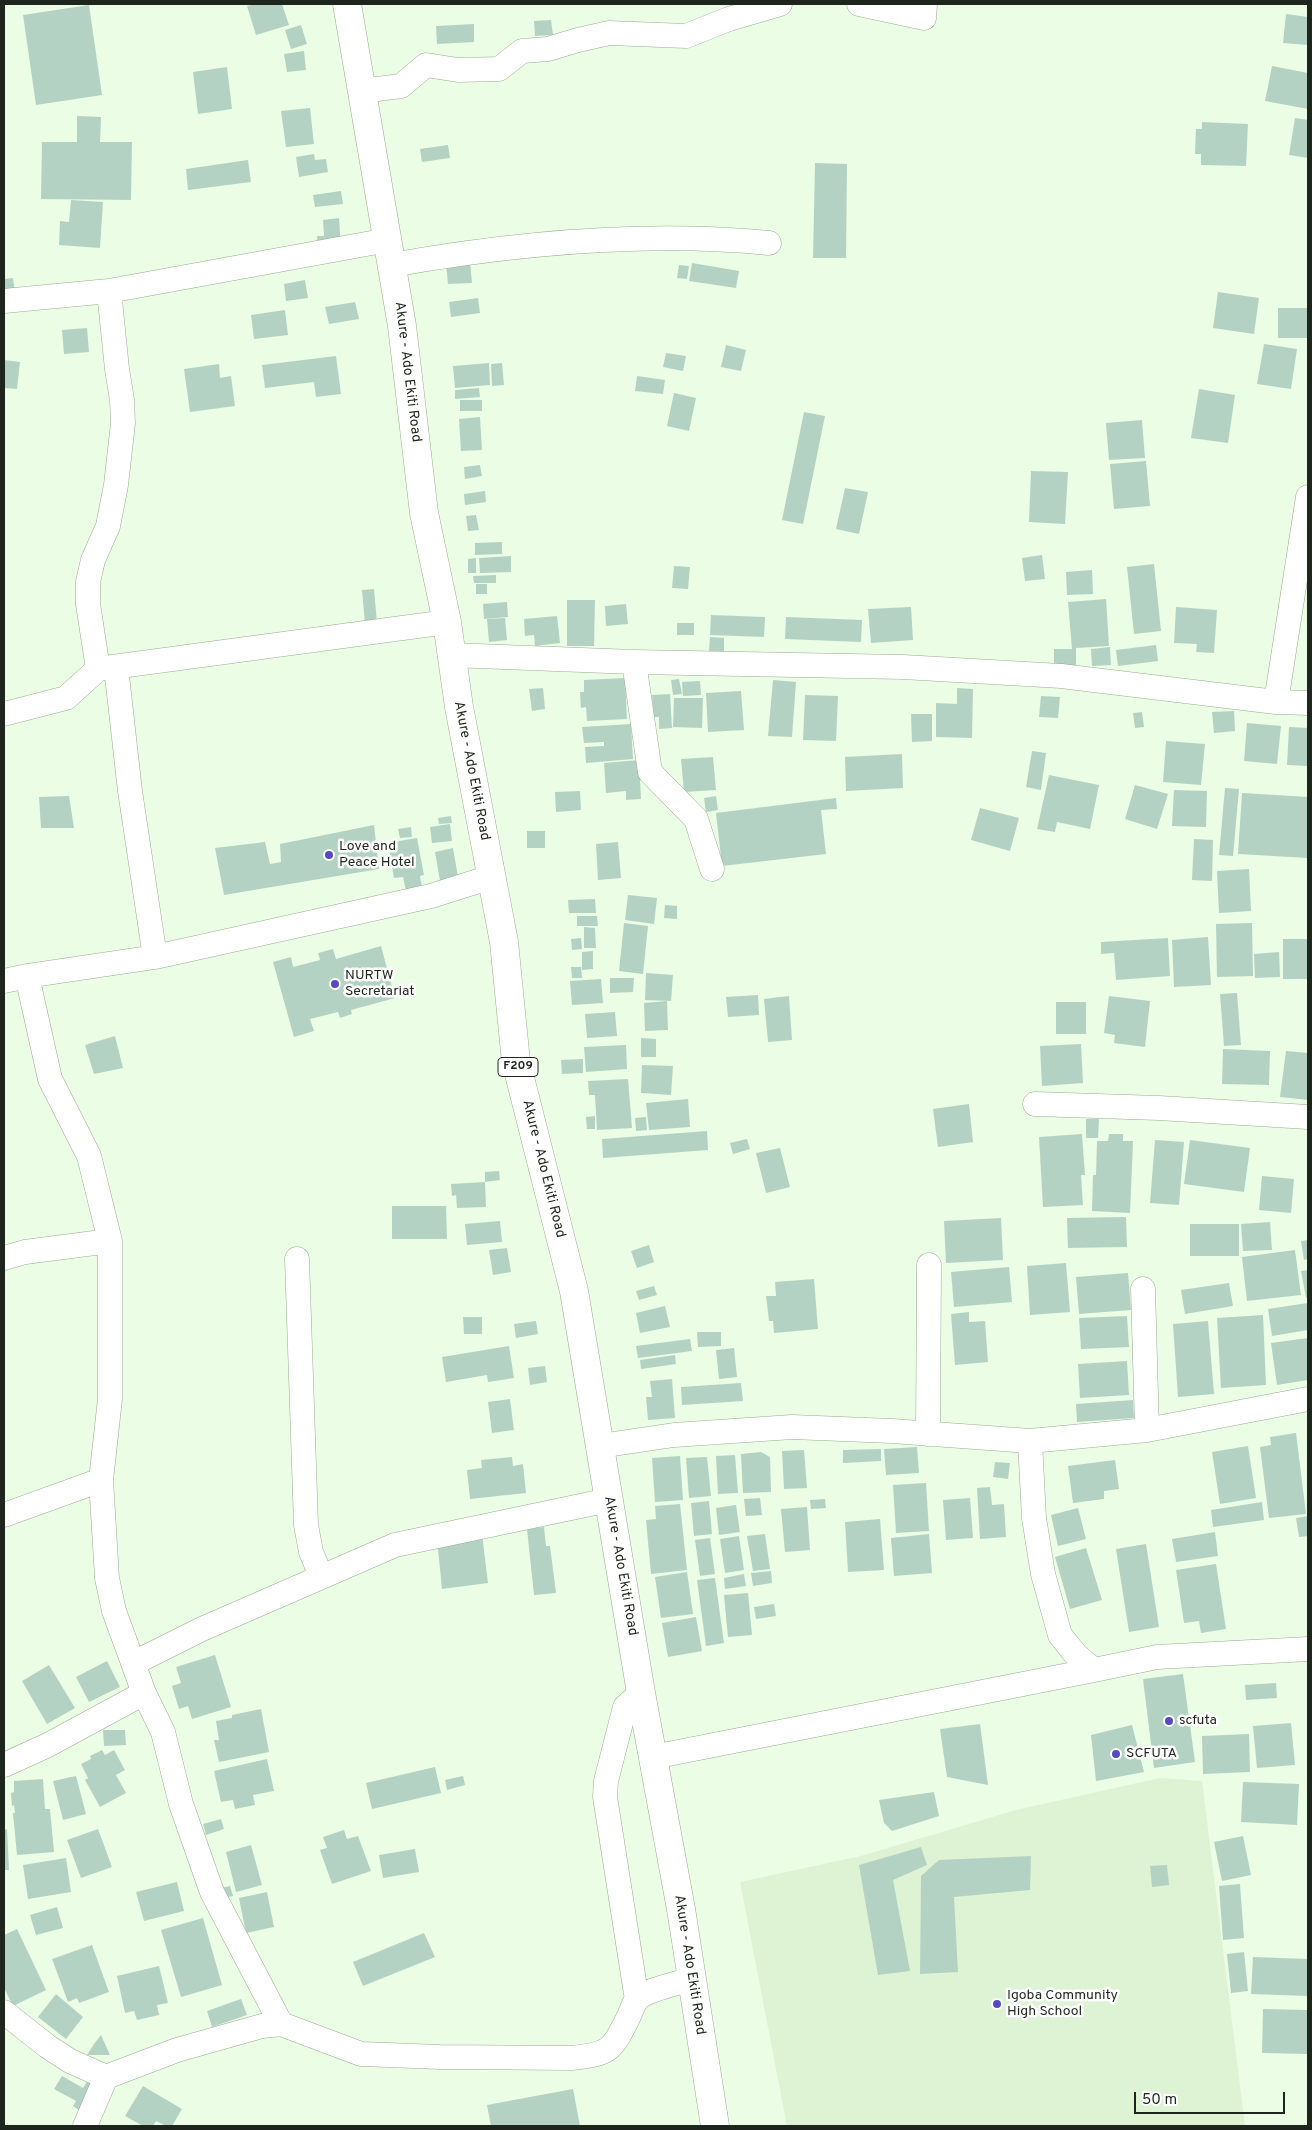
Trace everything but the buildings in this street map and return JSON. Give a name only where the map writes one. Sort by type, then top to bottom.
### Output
[{"type":"main road","name":"Akure - Ado Ekiti Road","points":[[347,4],[402,326],[424,513],[447,622],[451,655],[504,942],[516,1062],[574,1291],[641,1693],[692,1979],[715,2126]]},
{"type":"street","points":[[361,91],[401,86],[426,65],[458,70],[499,69],[522,51],[548,49],[609,33],[686,36],[729,19],[780,4]]},
{"type":"street","points":[[859,4],[924,18],[924,4]]},
{"type":"street","points":[[4,301],[108,291],[390,252],[458,253],[636,238],[719,238],[769,243]]},
{"type":"street","points":[[108,291],[123,423],[116,485],[108,526],[93,560],[88,582],[88,604],[107,668],[130,791],[155,957]]},
{"type":"street","points":[[1276,702],[1308,497]]},
{"type":"street","points":[[4,714],[66,698],[107,668],[447,622]]},
{"type":"street","points":[[451,655],[634,662],[903,667],[1061,676],[1276,702],[1308,703]]},
{"type":"street","points":[[634,662],[650,772],[696,819],[712,869]]},
{"type":"street","points":[[4,981],[155,957],[431,896],[491,877]]},
{"type":"street","points":[[27,976],[50,1079],[89,1156],[110,1241],[110,1398],[101,1480],[107,1578],[114,1611],[144,1693],[163,1732],[181,1804],[212,1892],[280,2024]]},
{"type":"street","points":[[1035,1104],[1159,1108],[1308,1117]]},
{"type":"street","points":[[4,1258],[25,1252],[110,1241]]},
{"type":"street","points":[[297,1258],[306,1525],[310,1552],[321,1576]]},
{"type":"street","points":[[928,1434],[929,1265]]},
{"type":"street","points":[[1143,1289],[1148,1430]]},
{"type":"street","points":[[600,1446],[674,1435],[792,1427],[1030,1441],[1148,1430],[1308,1399]]},
{"type":"street","points":[[1030,1441],[1034,1518],[1042,1565],[1060,1635],[1076,1655],[1094,1670]]},
{"type":"street","points":[[4,1515],[101,1480]]},
{"type":"street","points":[[134,1663],[202,1629],[395,1545],[609,1500]]},
{"type":"street","points":[[653,1758],[1157,1658],[1308,1650]]},
{"type":"street","points":[[4,1765],[48,1745],[144,1693]]},
{"type":"street","points":[[637,2000],[605,1798],[606,1780],[625,1707],[641,1693]]},
{"type":"street","points":[[4,2012],[47,2046],[70,2061],[106,2076],[177,2050],[262,2026],[280,2024],[361,2054],[440,2057],[572,2058],[592,2056],[608,2051],[616,2043],[637,2000],[649,1992],[692,1979]]},
{"type":"street","points":[[86,2126],[106,2076]]},
{"type":"shaded area","name":"Igoba Community High School","points":[[1160,1778],[1202,1781],[1245,2126],[787,2126],[740,1882],[861,1856],[1016,1810]]},
{"type":"place","name":"Love and Peace Hotel","points":[[329,855]]},
{"type":"place","name":"NURTW Secretariat","points":[[335,984]]},
{"type":"place","name":"scfuta","points":[[1169,1721]]},
{"type":"place","name":"SCFUTA","points":[[1116,1754]]},
{"type":"place","name":"Igoba Community High School","points":[[997,2004]]}]
